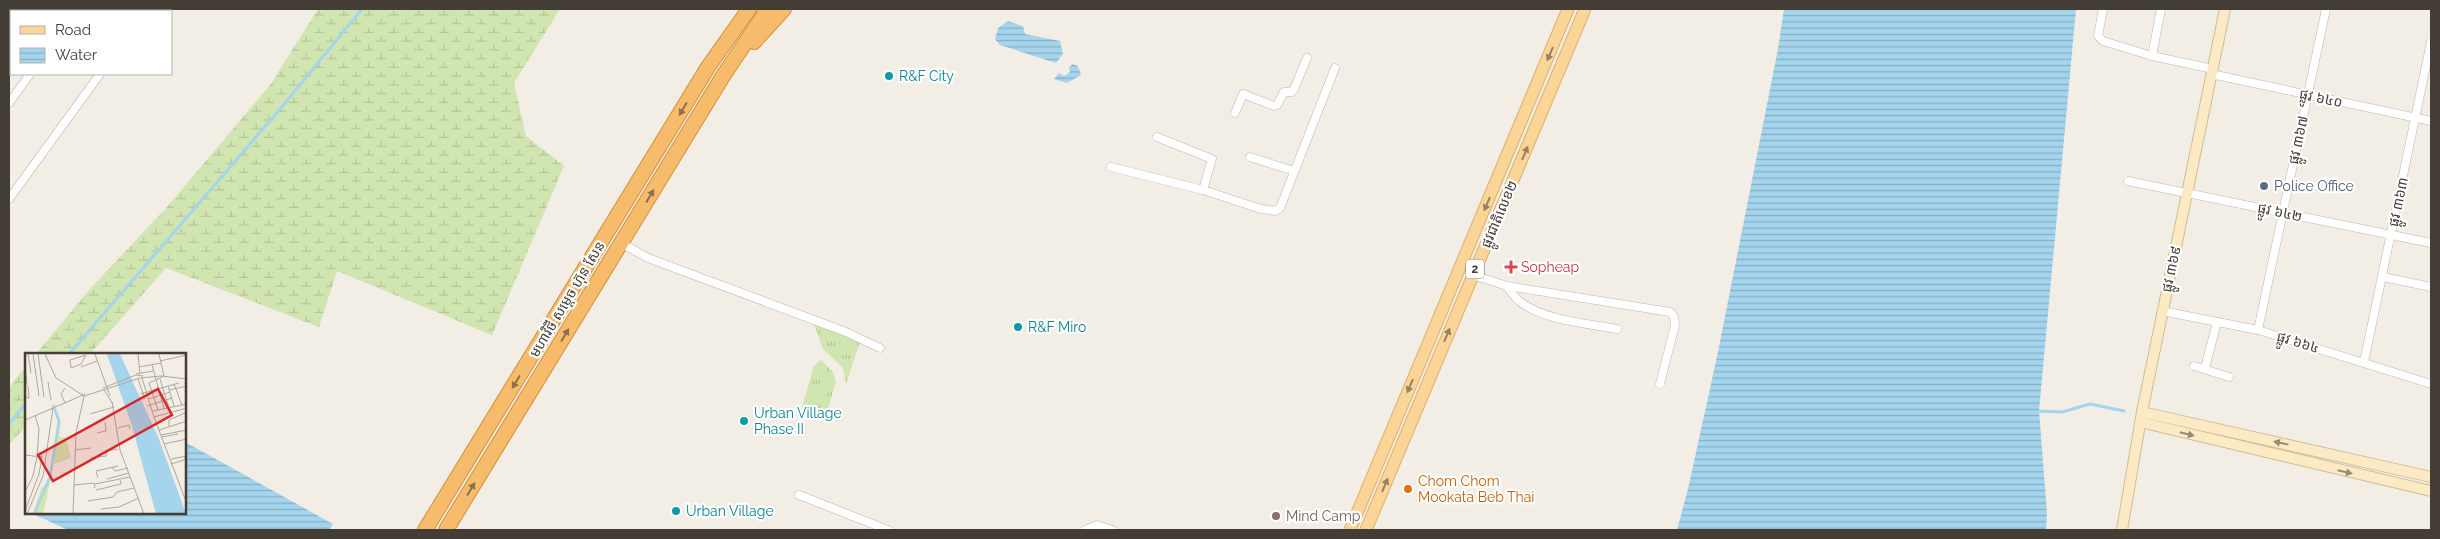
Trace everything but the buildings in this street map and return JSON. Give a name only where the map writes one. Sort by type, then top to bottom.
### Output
[{"type":"highway","points":[[708,67],[737,9]]},
{"type":"highway","points":[[708,67],[749,9]]},
{"type":"highway","points":[[723,76],[768,9]]},
{"type":"highway","points":[[723,76],[784,9]]},
{"type":"highway","name":"មហាវិថី សម្តេច ហ៊ុន សែន","points":[[425,530],[708,67]]},
{"type":"highway","name":"មហាវិថី សម្តេច ហ៊ុន សែន","points":[[446,530],[723,76]]},
{"type":"main road","name":"ផ្លូវជាតិលេខ២","points":[[1350,530],[1568,9]]},
{"type":"main road","name":"ផ្លូវជាតិលេខ២","points":[[1366,530],[1585,9]]},
{"type":"main road","name":"ផ្លូវ ៣៦៩","points":[[2122,530],[2141,417],[2225,9]]},
{"type":"main road","points":[[1427,346],[1440,352]]},
{"type":"main road","points":[[2141,417],[2431,477]]},
{"type":"main road","points":[[2141,417],[2431,491]]},
{"type":"main road","points":[[1364,496],[1378,502]]},
{"type":"street","name":"ផ្លូវ ៦៤០","points":[[2103,9],[2098,36],[2100,39],[2152,56],[2308,95],[2431,120]]},
{"type":"street","points":[[2152,56],[2161,9]]},
{"type":"street","name":"ផ្លូវ ៣៦៧","points":[[2258,330],[2326,9]]},
{"type":"street","name":"ផ្លូវ ៣៦៣","points":[[2364,362],[2431,42]]},
{"type":"street","points":[[1235,113],[1243,94],[1274,106],[1277,105],[1284,92],[1292,92],[1294,89],[1307,58]]},
{"type":"street","points":[[1111,167],[1202,190],[1261,209],[1275,210],[1280,208],[1335,68]]},
{"type":"street","points":[[9,103],[29,75]]},
{"type":"street","points":[[9,199],[99,75]]},
{"type":"street","points":[[1157,137],[1212,159],[1202,190]]},
{"type":"street","points":[[1250,157],[1294,171]]},
{"type":"street","name":"ផ្លូវ ៦៤២","points":[[2128,180],[2431,243]]},
{"type":"street","points":[[621,243],[648,258],[846,332],[880,348]]},
{"type":"street","points":[[1473,275],[1507,286],[1670,312],[1674,317],[1675,326],[1660,384]]},
{"type":"street","points":[[2383,277],[2431,287]]},
{"type":"street","points":[[1507,286],[1518,300],[1536,310],[1554,317],[1617,329]]},
{"type":"street","name":"ផ្លូវ ៦៦៤","points":[[2162,311],[2258,330],[2431,384]]},
{"type":"street","points":[[2205,368],[2217,322]]},
{"type":"street","points":[[2194,366],[2230,376]]},
{"type":"street","points":[[799,495],[888,530]]},
{"type":"street","points":[[1085,530],[1098,525],[1112,530]]},
{"type":"green space","points":[[318,9],[560,9],[514,83],[526,136],[564,166],[492,335],[337,271],[319,327],[166,268],[91,353],[37,353],[89,290],[167,207],[270,85]]},
{"type":"green space","points":[[811,316],[862,336],[846,384],[843,368],[823,349]]},
{"type":"green space","points":[[821,360],[832,371],[836,381],[828,409],[822,416],[801,410],[814,366]]},
{"type":"green space","points":[[25,367],[25,427],[9,445],[9,387]]},
{"type":"water","points":[[1784,9],[2076,9],[2039,411],[2047,513],[2046,530],[1677,530],[1688,489],[1718,352],[1778,49]]},
{"type":"water","points":[[1008,21],[1023,26],[1025,34],[1060,41],[1063,54],[1056,63],[1000,45],[995,39],[998,28]]},
{"type":"water","points":[[1072,64],[1078,66],[1081,75],[1067,83],[1054,79],[1059,73],[1064,76],[1070,72],[1069,68]]},
{"type":"water","points":[[186,443],[333,524],[329,530],[68,530],[33,514],[186,514]]},
{"type":"waterway","points":[[70,353],[281,108],[362,9]]},
{"type":"waterway","points":[[9,424],[25,404]]},
{"type":"waterway","points":[[2039,411],[2062,412],[2090,404],[2124,411]]},
{"type":"place","name":"R&F City","points":[[889,76]]},
{"type":"place","name":"Police Office","points":[[2264,186]]},
{"type":"place","name":"Sopheap","points":[[1511,267]]},
{"type":"place","name":"R&F Miro","points":[[1018,327]]},
{"type":"place","name":"Urban Village Phase II","points":[[744,421]]},
{"type":"place","name":"Chom Chom Mookata Beb Thai","points":[[1408,489]]},
{"type":"place","name":"Urban Village","points":[[676,511]]},
{"type":"place","name":"Mind Camp","points":[[1276,516]]}]
